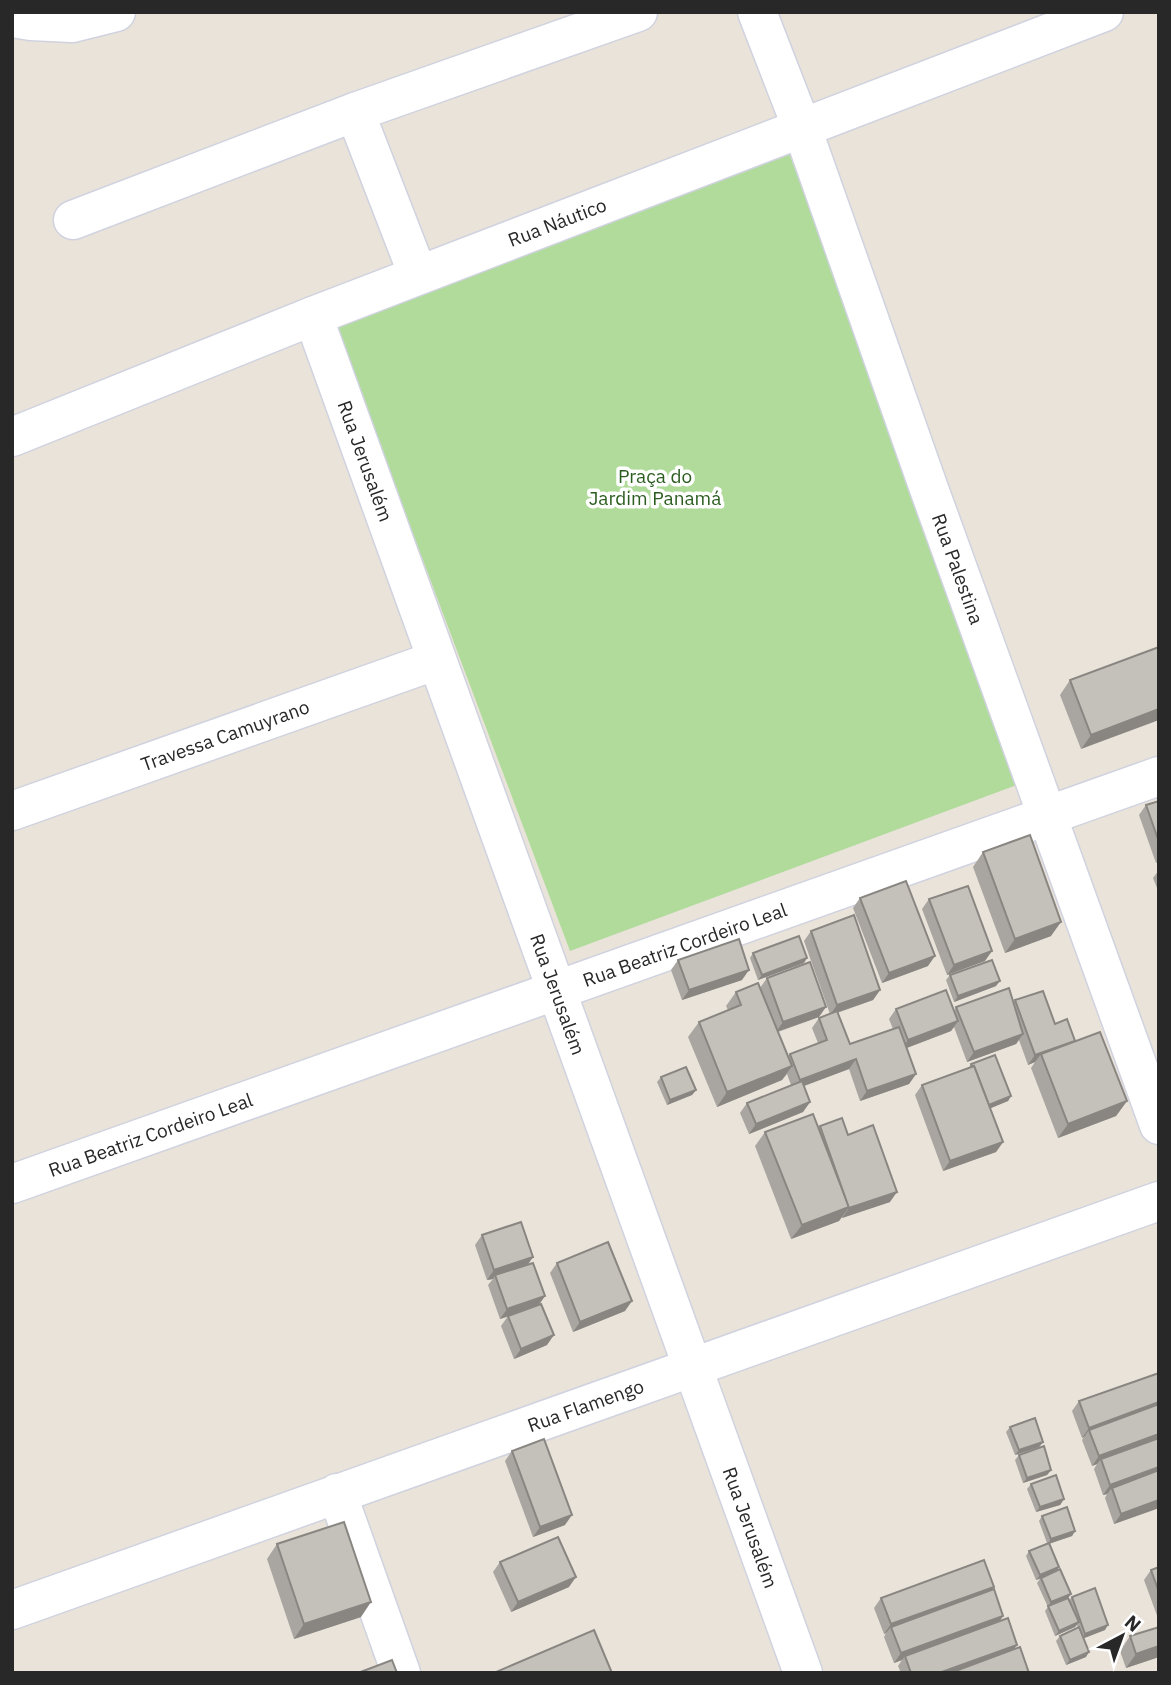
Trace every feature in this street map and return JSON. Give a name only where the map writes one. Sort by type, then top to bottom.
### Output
[{"type":"street","points":[[12,18],[72,23],[116,12]]},
{"type":"street","points":[[73,220],[355,112],[638,12]]},
{"type":"street","name":"Rua Palestina","points":[[757,12],[802,128],[1159,1125]]},
{"type":"street","name":"Rua Náutico","points":[[12,437],[418,275],[1104,12]]},
{"type":"street","points":[[355,112],[418,275]]},
{"type":"street","name":"Rua Jerusalém","points":[[313,316],[803,1673]]},
{"type":"street","name":"Travessa Camuyrano","points":[[12,811],[438,660]]},
{"type":"street","name":"Rua Beatriz Cordeiro Leal","points":[[12,1184],[1159,776]]},
{"type":"street","name":"Rua Flamengo","points":[[12,1610],[1159,1201]]},
{"type":"street","points":[[337,1493],[401,1673]]},
{"type":"green space","name":"Praça do Jardim Panamá","points":[[789,153],[1025,782],[570,951],[333,321]]},
{"type":"building","points":[[1159,647],[1159,709],[1091,735],[1070,680]]},
{"type":"building","points":[[1159,801],[1159,842],[1146,805]]},
{"type":"building","points":[[1030,835],[1061,922],[1015,939],[983,852]]},
{"type":"building","points":[[906,881],[935,956],[889,973],[860,898]]},
{"type":"building","points":[[968,886],[992,951],[954,965],[929,899]]},
{"type":"building","points":[[854,915],[880,990],[837,1005],[811,931]]},
{"type":"building","points":[[799,936],[807,958],[762,975],[753,953]]},
{"type":"building","points":[[739,939],[749,970],[689,990],[678,960]]},
{"type":"building","points":[[992,960],[1000,981],[958,996],[950,975]]},
{"type":"building","points":[[810,962],[826,1007],[783,1022],[767,978]]},
{"type":"building","points":[[758,983],[792,1066],[727,1092],[699,1022],[741,1005],[736,992]]},
{"type":"building","points":[[1009,988],[1023,1034],[974,1052],[956,1007]]},
{"type":"building","points":[[946,990],[958,1021],[908,1040],[896,1009]]},
{"type":"building","points":[[1043,991],[1055,1024],[1067,1019],[1075,1041],[1035,1055],[1015,1000]]},
{"type":"building","points":[[837,1011],[850,1044],[899,1027],[916,1074],[867,1091],[856,1059],[800,1080],[790,1054],[827,1040],[819,1018]]},
{"type":"building","points":[[1100,1032],[1127,1101],[1068,1124],[1041,1054]]},
{"type":"building","points":[[995,1055],[1011,1096],[989,1105],[971,1064]]},
{"type":"building","points":[[974,1066],[1003,1142],[950,1161],[922,1085]]},
{"type":"building","points":[[686,1067],[696,1090],[670,1100],[661,1077]]},
{"type":"building","points":[[802,1081],[810,1102],[756,1124],[747,1103]]},
{"type":"building","points":[[813,1114],[849,1207],[802,1225],[765,1132]]},
{"type":"building","points":[[842,1118],[848,1135],[873,1125],[897,1192],[849,1208],[820,1126]]},
{"type":"building","points":[[521,1222],[533,1257],[494,1270],[482,1235]]},
{"type":"building","points":[[608,1242],[632,1301],[580,1322],[557,1263]]},
{"type":"building","points":[[533,1263],[545,1296],[507,1309],[495,1275]]},
{"type":"building","points":[[541,1304],[554,1335],[521,1349],[508,1316]]},
{"type":"building","points":[[1159,1373],[1159,1402],[1089,1428],[1079,1401]]},
{"type":"building","points":[[1159,1404],[1159,1434],[1099,1456],[1089,1430]]},
{"type":"building","points":[[1035,1418],[1043,1442],[1019,1450],[1010,1427]]},
{"type":"building","points":[[1159,1438],[1159,1467],[1110,1485],[1101,1459]]},
{"type":"building","points":[[544,1439],[572,1515],[540,1527],[512,1451]]},
{"type":"building","points":[[1044,1446],[1051,1470],[1027,1478],[1019,1455]]},
{"type":"building","points":[[1159,1470],[1159,1500],[1121,1514],[1112,1488]]},
{"type":"building","points":[[1056,1475],[1064,1499],[1040,1507],[1031,1484]]},
{"type":"building","points":[[1067,1507],[1075,1531],[1051,1539],[1042,1516]]},
{"type":"building","points":[[344,1522],[371,1602],[304,1624],[277,1544]]},
{"type":"building","points":[[558,1537],[576,1577],[518,1602],[500,1562]]},
{"type":"building","points":[[1049,1543],[1059,1567],[1040,1575],[1029,1551]]},
{"type":"building","points":[[984,1560],[994,1587],[891,1624],[881,1598]]},
{"type":"building","points":[[1159,1567],[1159,1592],[1151,1570]]},
{"type":"building","points":[[1060,1569],[1071,1594],[1051,1602],[1041,1578]]},
{"type":"building","points":[[1095,1588],[1108,1625],[1085,1634],[1072,1597]]},
{"type":"building","points":[[994,1589],[1003,1616],[901,1653],[891,1627]]},
{"type":"building","points":[[1068,1598],[1079,1622],[1059,1631],[1048,1606]]},
{"type":"building","points":[[1008,1618],[1017,1645],[939,1673],[911,1673],[905,1656]]},
{"type":"building","points":[[1079,1627],[1089,1652],[1070,1660],[1060,1636]]},
{"type":"building","points":[[1159,1627],[1159,1646],[1136,1654],[1130,1636]]},
{"type":"building","points":[[594,1630],[612,1673],[496,1672]]},
{"type":"building","points":[[1020,1647],[1029,1673],[950,1673]]},
{"type":"building","points":[[392,1660],[397,1673],[358,1673]]}]
